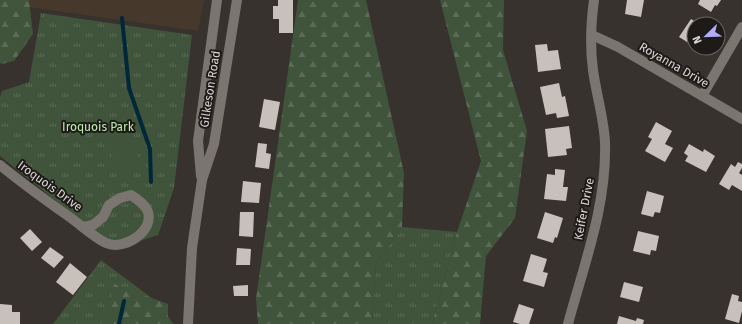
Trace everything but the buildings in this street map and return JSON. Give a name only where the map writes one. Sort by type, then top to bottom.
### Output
[{"type":"street","name":"Gilkeson Road","points":[[202,180],[198,141],[217,0]]},
{"type":"street","name":"Gilkeson Road","points":[[188,324],[192,248],[202,180],[214,144],[238,0]]},
{"type":"street","name":"Keifer Drive","points":[[568,324],[592,239],[603,188],[605,141],[593,69],[592,35],[594,0]]},
{"type":"street","points":[[702,96],[742,27]]},
{"type":"street","name":"Royanna Drive","points":[[592,35],[618,47],[742,119]]},
{"type":"street","name":"Iroquois Drive","points":[[0,165],[107,244],[117,244],[139,237],[148,220],[148,212],[143,204],[131,195],[126,196],[109,205],[103,216],[93,225],[84,227]]},
{"type":"shaded area","points":[[0,0],[204,0],[198,31],[0,3]]},
{"type":"green space","points":[[0,0],[29,0],[33,34],[14,61],[2,64],[0,63]]},
{"type":"green space","points":[[298,0],[366,0],[404,173],[402,227],[376,263],[372,324],[258,324],[256,299]]},
{"type":"green space","points":[[440,0],[504,0],[503,50],[527,131],[515,218],[486,256],[480,324],[432,324],[457,232],[481,161]]},
{"type":"green space","name":"Iroquois Park","points":[[41,13],[192,35],[174,188],[158,235],[116,249],[0,156],[0,97],[2,91],[29,82]]},
{"type":"green space","points":[[129,125],[140,164],[116,170],[106,131]]},
{"type":"green space","points":[[402,227],[457,232],[432,324],[372,324],[376,263]]},
{"type":"green space","points":[[101,260],[161,305],[173,324],[53,324]]},
{"type":"green space","points":[[114,284],[168,304],[168,324],[106,324]]},
{"type":"waterway","points":[[122,18],[129,88],[150,149],[151,182]]},
{"type":"waterway","points":[[119,324],[124,301]]}]
